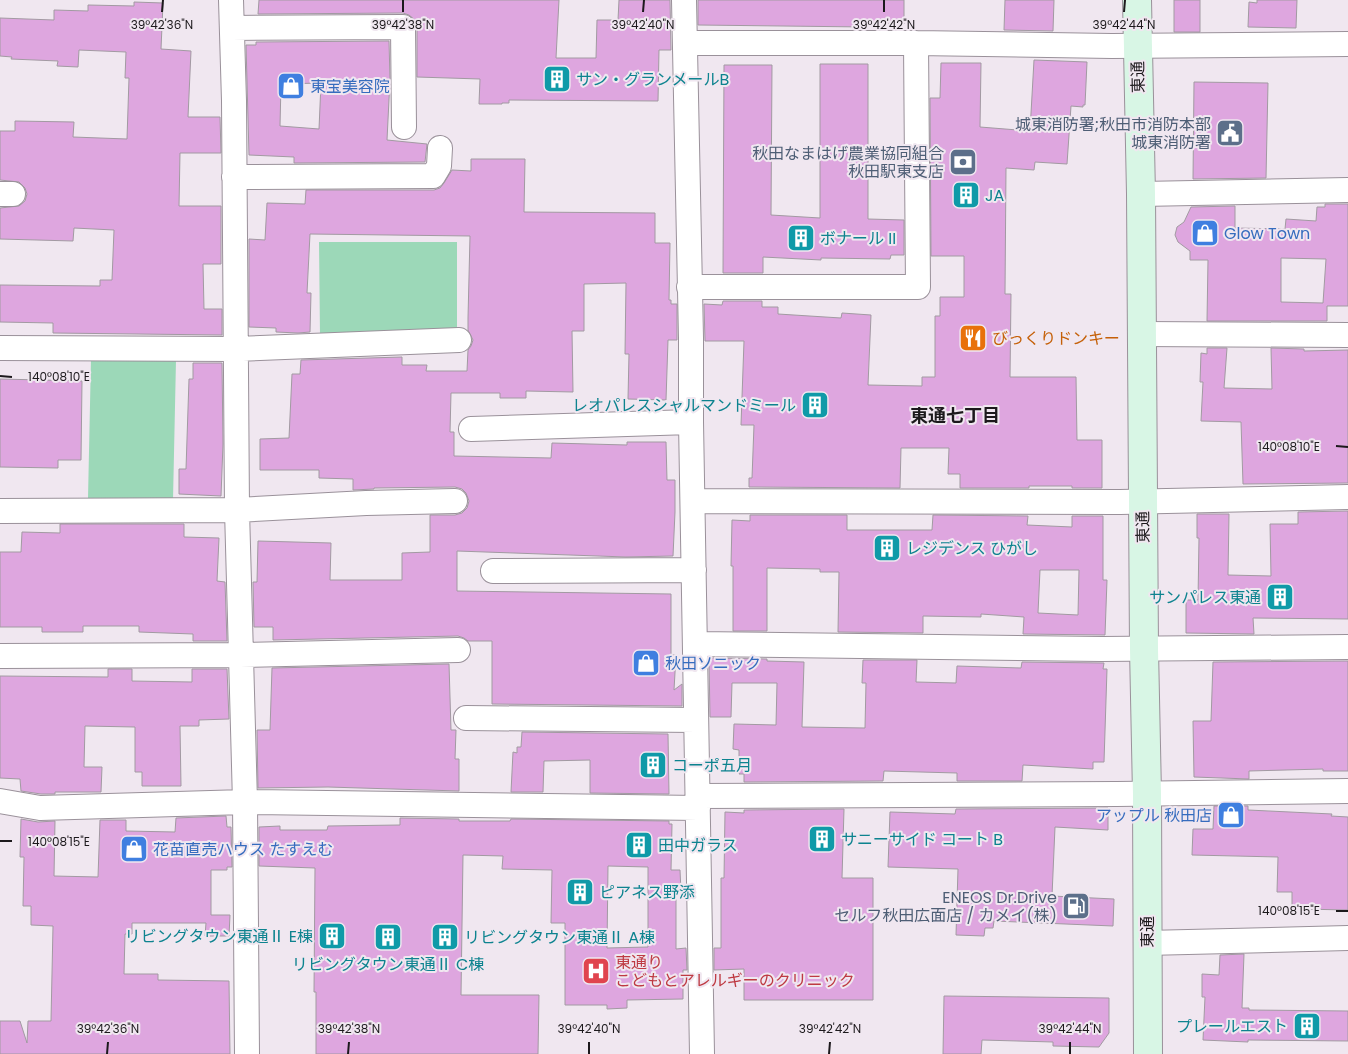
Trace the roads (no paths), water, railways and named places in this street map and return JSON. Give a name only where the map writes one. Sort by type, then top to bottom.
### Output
[{"type":"street","points":[[231,0],[234,101],[237,510],[245,802],[247,1054]]},
{"type":"street","points":[[684,0],[702,1054]]},
{"type":"street","name":"東通","points":[[1137,0],[1141,194],[1148,1054]]},
{"type":"street","points":[[232,28],[403,27],[404,127]]},
{"type":"street","points":[[685,43],[916,43],[1138,46],[1348,44]]},
{"type":"street","points":[[689,287],[918,287],[916,43]]},
{"type":"street","points":[[234,177],[433,176],[439,166],[440,148]]},
{"type":"street","points":[[1141,194],[1348,190]]},
{"type":"street","points":[[1141,334],[1348,335]]},
{"type":"street","points":[[0,348],[236,350],[459,340]]},
{"type":"street","points":[[471,429],[691,422]]},
{"type":"street","points":[[693,500],[1142,501],[1348,497]]},
{"type":"street","points":[[0,511],[237,510],[455,502]]},
{"type":"street","points":[[492,571],[694,570]]},
{"type":"street","points":[[695,644],[1144,649],[1348,646]]},
{"type":"street","points":[[0,656],[240,655],[458,650]]},
{"type":"street","points":[[466,718],[696,720]]},
{"type":"street","points":[[0,801],[40,808],[245,802],[698,802],[1348,791]]},
{"type":"street","points":[[1146,943],[1348,938]]},
{"type":"place","name":"サン・グランメールB","points":[[557,79]]},
{"type":"place","name":"東宝美容院","points":[[291,86]]},
{"type":"place","name":"城東消防署;秋田市消防本部 城東消防署","points":[[1230,133]]},
{"type":"place","name":"秋田なまはげ農業協同組合 秋田駅東支店","points":[[963,162]]},
{"type":"place","name":"JA","points":[[966,195]]},
{"type":"place","name":"Glow Town","points":[[1205,233]]},
{"type":"place","name":"ボナール II","points":[[801,238]]},
{"type":"place","name":"びっくりドンキー","points":[[973,338]]},
{"type":"place","name":"レオパレスシャルマンドミール","points":[[815,405]]},
{"type":"place","name":"レジデンス ひがし","points":[[887,548]]},
{"type":"place","name":"サンパレス東通","points":[[1280,597]]},
{"type":"place","name":"秋田ソニック","points":[[646,663]]},
{"type":"place","name":"コーポ五月","points":[[653,765]]},
{"type":"place","name":"アップル 秋田店","points":[[1231,815]]},
{"type":"place","name":"サニーサイド コート B","points":[[822,839]]},
{"type":"place","name":"田中ガラス","points":[[639,845]]},
{"type":"place","name":"花苗直売ハウス たすえむ","points":[[134,849]]},
{"type":"place","name":"ピアネス野添","points":[[580,892]]},
{"type":"place","name":"ENEOS Dr.Drive セルフ秋田広面店 / カメイ(株)","points":[[1076,906]]},
{"type":"place","name":"リビングタウン東通Ⅱ E棟","points":[[332,936]]},
{"type":"place","name":"リビングタウン東通Ⅱ C棟","points":[[388,937]]},
{"type":"place","name":"リビングタウン東通Ⅱ A棟","points":[[445,937]]},
{"type":"place","name":"東通り こどもとアレルギーのクリニック","points":[[596,971]]},
{"type":"place","name":"プレールエスト","points":[[1307,1026]]},
{"type":"district","name":"東通七丁目","points":[[955,415]]}]
